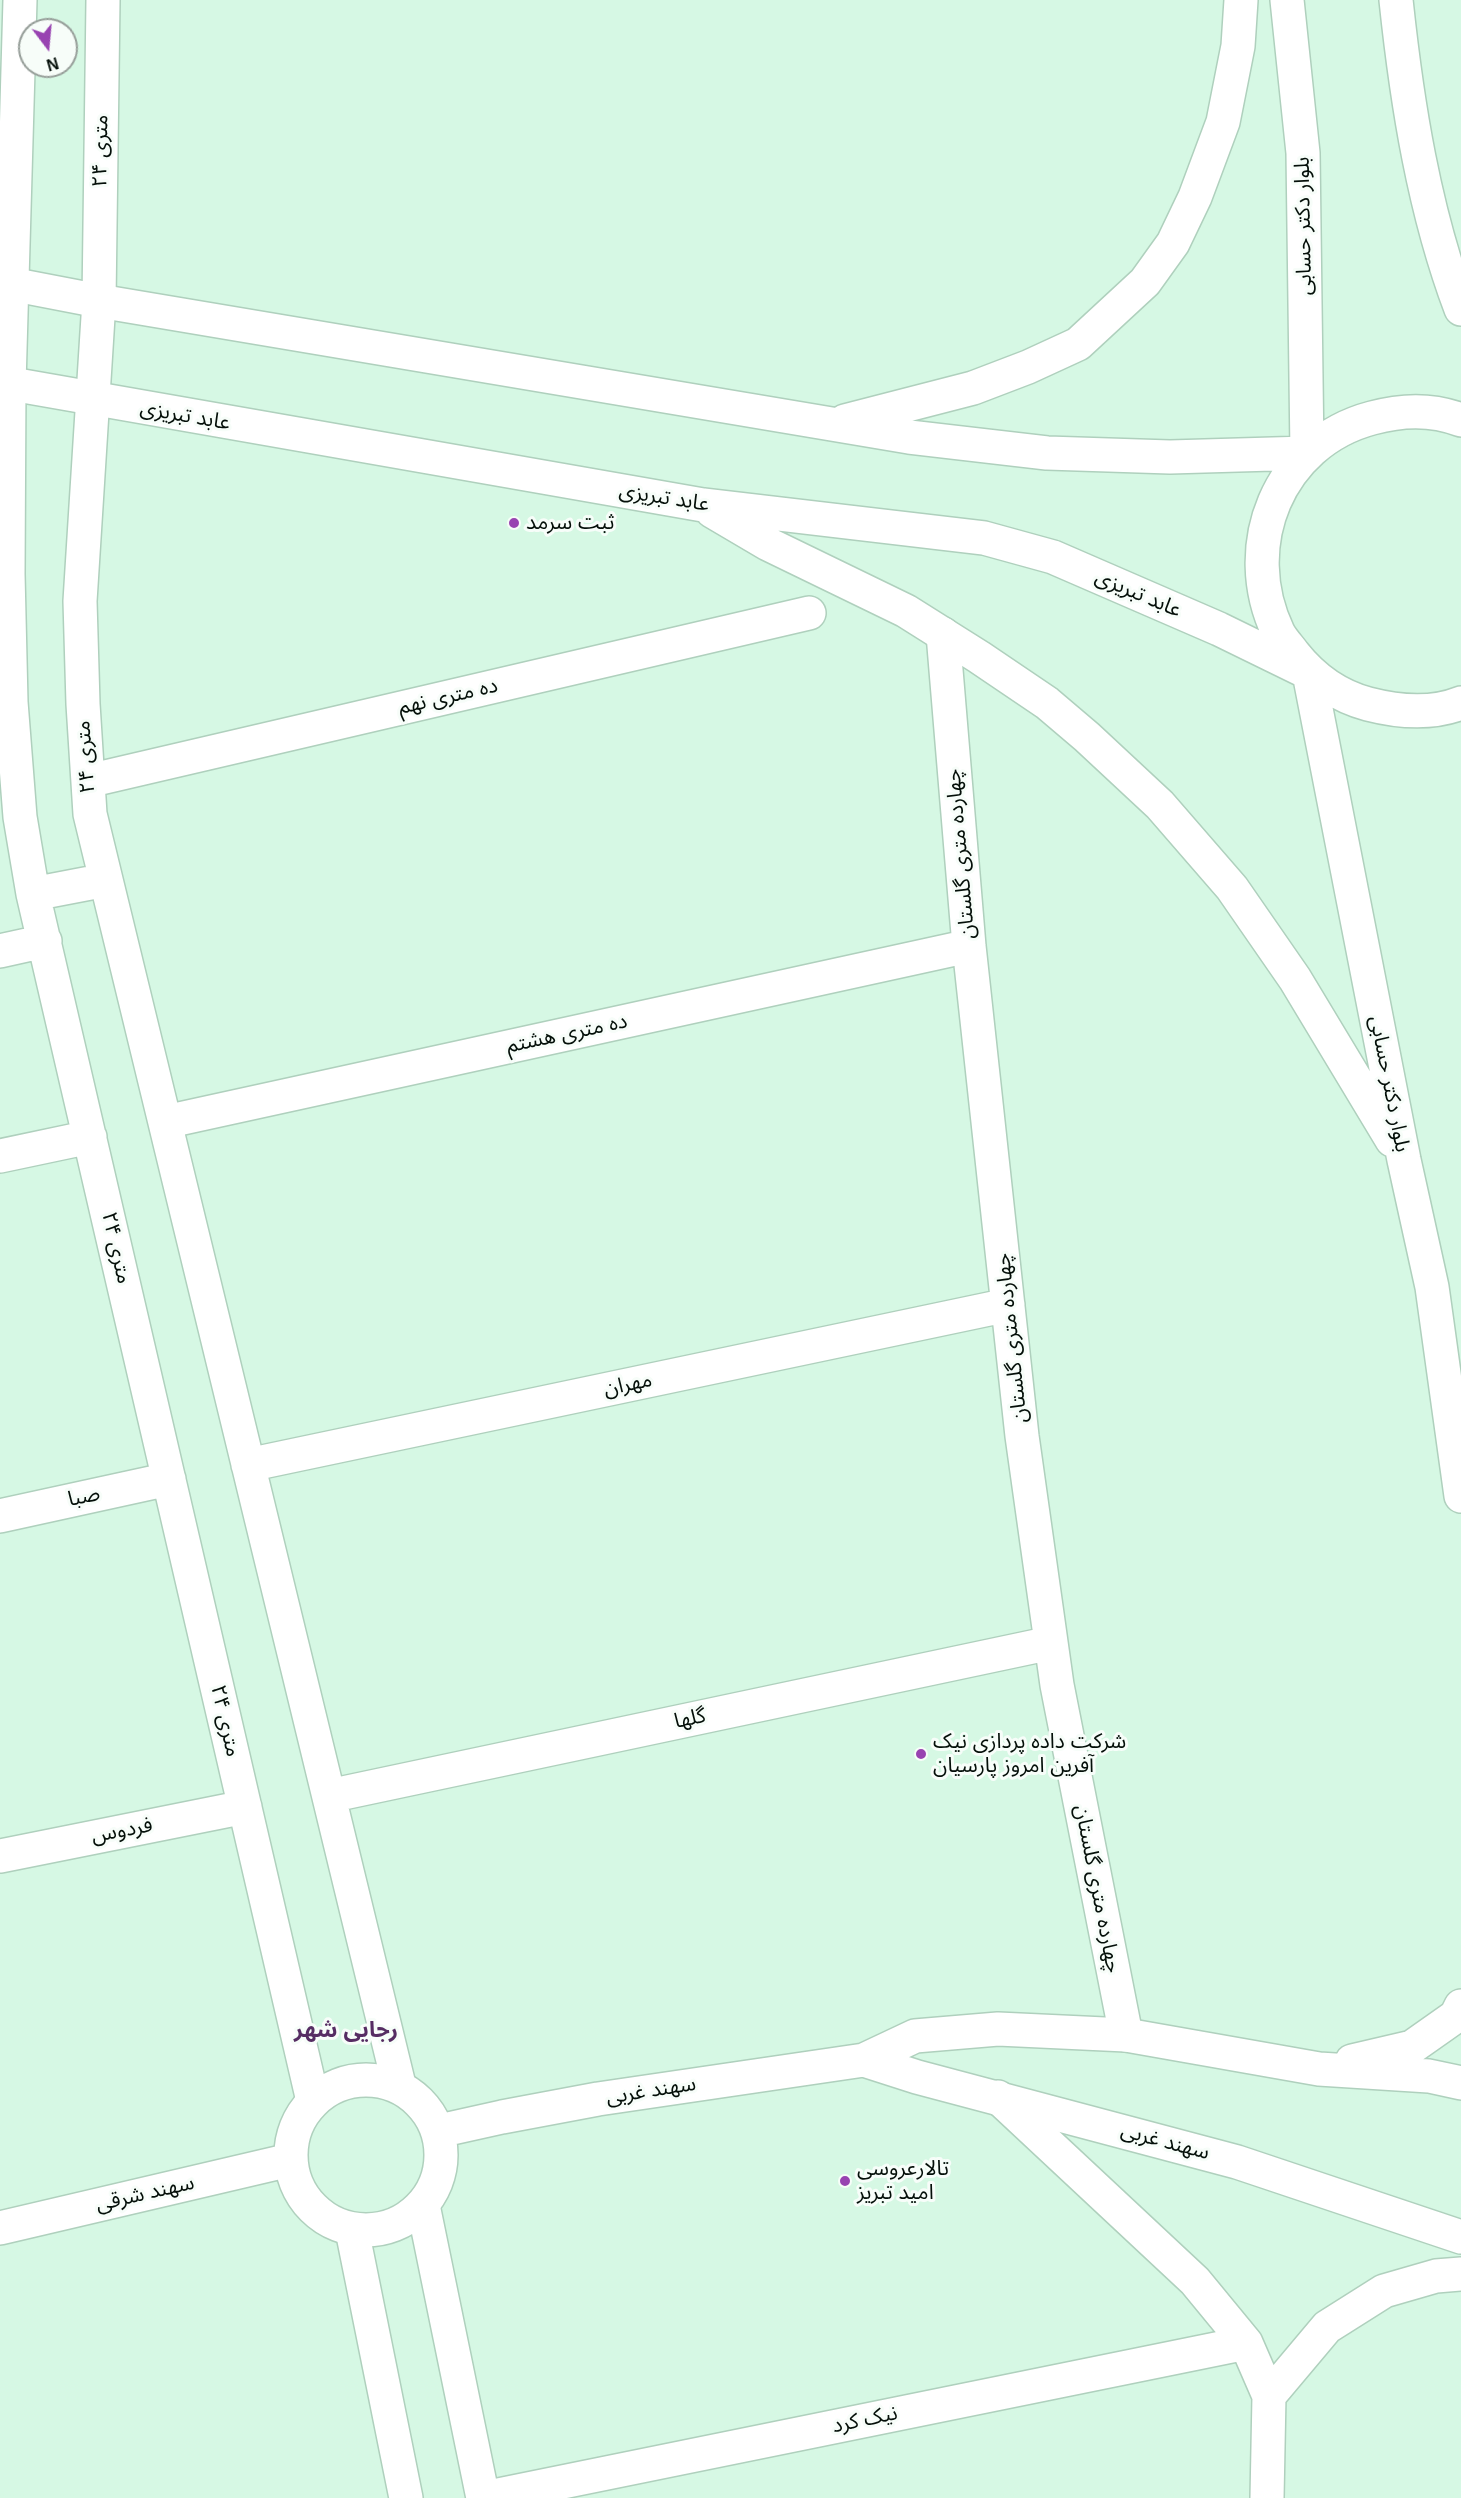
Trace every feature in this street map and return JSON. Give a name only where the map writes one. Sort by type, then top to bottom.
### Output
[{"type":"street","points":[[20,0],[6,283],[99,301],[909,437],[1047,453],[1170,457],[1307,453]]},
{"type":"street","name":"۲۴ متری","points":[[103,0],[99,301],[80,601],[82,704],[90,814],[399,2085]]},
{"type":"street","points":[[830,424],[962,391],[1028,367],[1078,344],[1145,282],[1173,243],[1195,197],[1222,122],[1238,46],[1241,0]]},
{"type":"street","name":"بلوار دکتر حسابی","points":[[1287,0],[1303,153],[1307,453]]},
{"type":"street","points":[[1396,0],[1412,118],[1431,211],[1461,309]]},
{"type":"street","name":"۲۴ متری","points":[[6,283],[4,383],[11,702],[20,817],[33,894],[313,2101]]},
{"type":"street","name":"عابد تبریزی","points":[[4,383],[703,505],[984,538],[1053,557],[1219,629],[1309,673]]},
{"type":"street","points":[[1461,420],[1444,414],[1395,412],[1348,424],[1307,453],[1278,492],[1263,538],[1263,588],[1278,633],[1309,673],[1349,699],[1397,712],[1446,709],[1461,703]]},
{"type":"street","points":[[703,505],[768,544],[906,611],[943,634],[1047,703],[1160,805],[1232,888],[1295,979],[1404,1160]]},
{"type":"street","name":"ده متری نهم","points":[[88,781],[809,613]]},
{"type":"street","name":"چهارده متری گلستان","points":[[943,634],[969,946],[1022,1436],[1057,1685],[1126,2035]]},
{"type":"street","name":"بلوار دکتر حسابی","points":[[1309,673],[1404,1160],[1432,1287],[1461,1496]]},
{"type":"street","points":[[33,894],[106,880]]},
{"type":"street","points":[[0,951],[45,941]]},
{"type":"street","name":"ده متری هشتم","points":[[165,1122],[969,946]]},
{"type":"street","points":[[0,1156],[90,1137]]},
{"type":"street","name":"مهران","points":[[248,1465],[1008,1305]]},
{"type":"street","name":"صبا","points":[[0,1516],[169,1479]]},
{"type":"street","name":"گلها","points":[[329,1796],[1051,1643]]},
{"type":"street","name":"فردوس","points":[[0,1856],[245,1807]]},
{"type":"street","points":[[1319,2069],[1412,2047],[1456,2016],[1461,2006]]},
{"type":"street","name":"سهند غربی","points":[[439,2131],[502,2116],[598,2099],[864,2060],[915,2036],[998,2029],[1126,2035],[1319,2069],[1429,2076],[1461,2083]]},
{"type":"street","name":"سهند غربی","points":[[864,2060],[917,2077],[1238,2162],[1461,2237]]},
{"type":"street","points":[[367,2078],[399,2085],[422,2102],[439,2131],[442,2170],[439,2180],[423,2205],[411,2217],[385,2228],[352,2230],[318,2214],[307,2203],[294,2179],[290,2160],[293,2133],[298,2121],[313,2101],[338,2084],[367,2078]]},
{"type":"street","points":[[998,2097],[1195,2281],[1246,2343],[1269,2396],[1267,2498]]},
{"type":"street","name":"سهند شرقی","points":[[0,2229],[290,2160]]},
{"type":"street","points":[[423,2205],[484,2498]]},
{"type":"street","points":[[352,2230],[406,2498]]},
{"type":"street","points":[[1269,2396],[1327,2327],[1336,2321],[1384,2291],[1436,2276],[1461,2274]]},
{"type":"street","name":"نیک کرد","points":[[484,2498],[1246,2343]]},
{"type":"place","name":"ثبت سرمد","points":[[514,523]]},
{"type":"place","name":"شرکت داده پردازی نیک آفرین امروز پارسیان","points":[[921,1754]]},
{"type":"place","name":"تالارعروسی امید تبریز","points":[[845,2181]]},
{"type":"district","name":"رجایی شهر","points":[[346,2031]]}]
